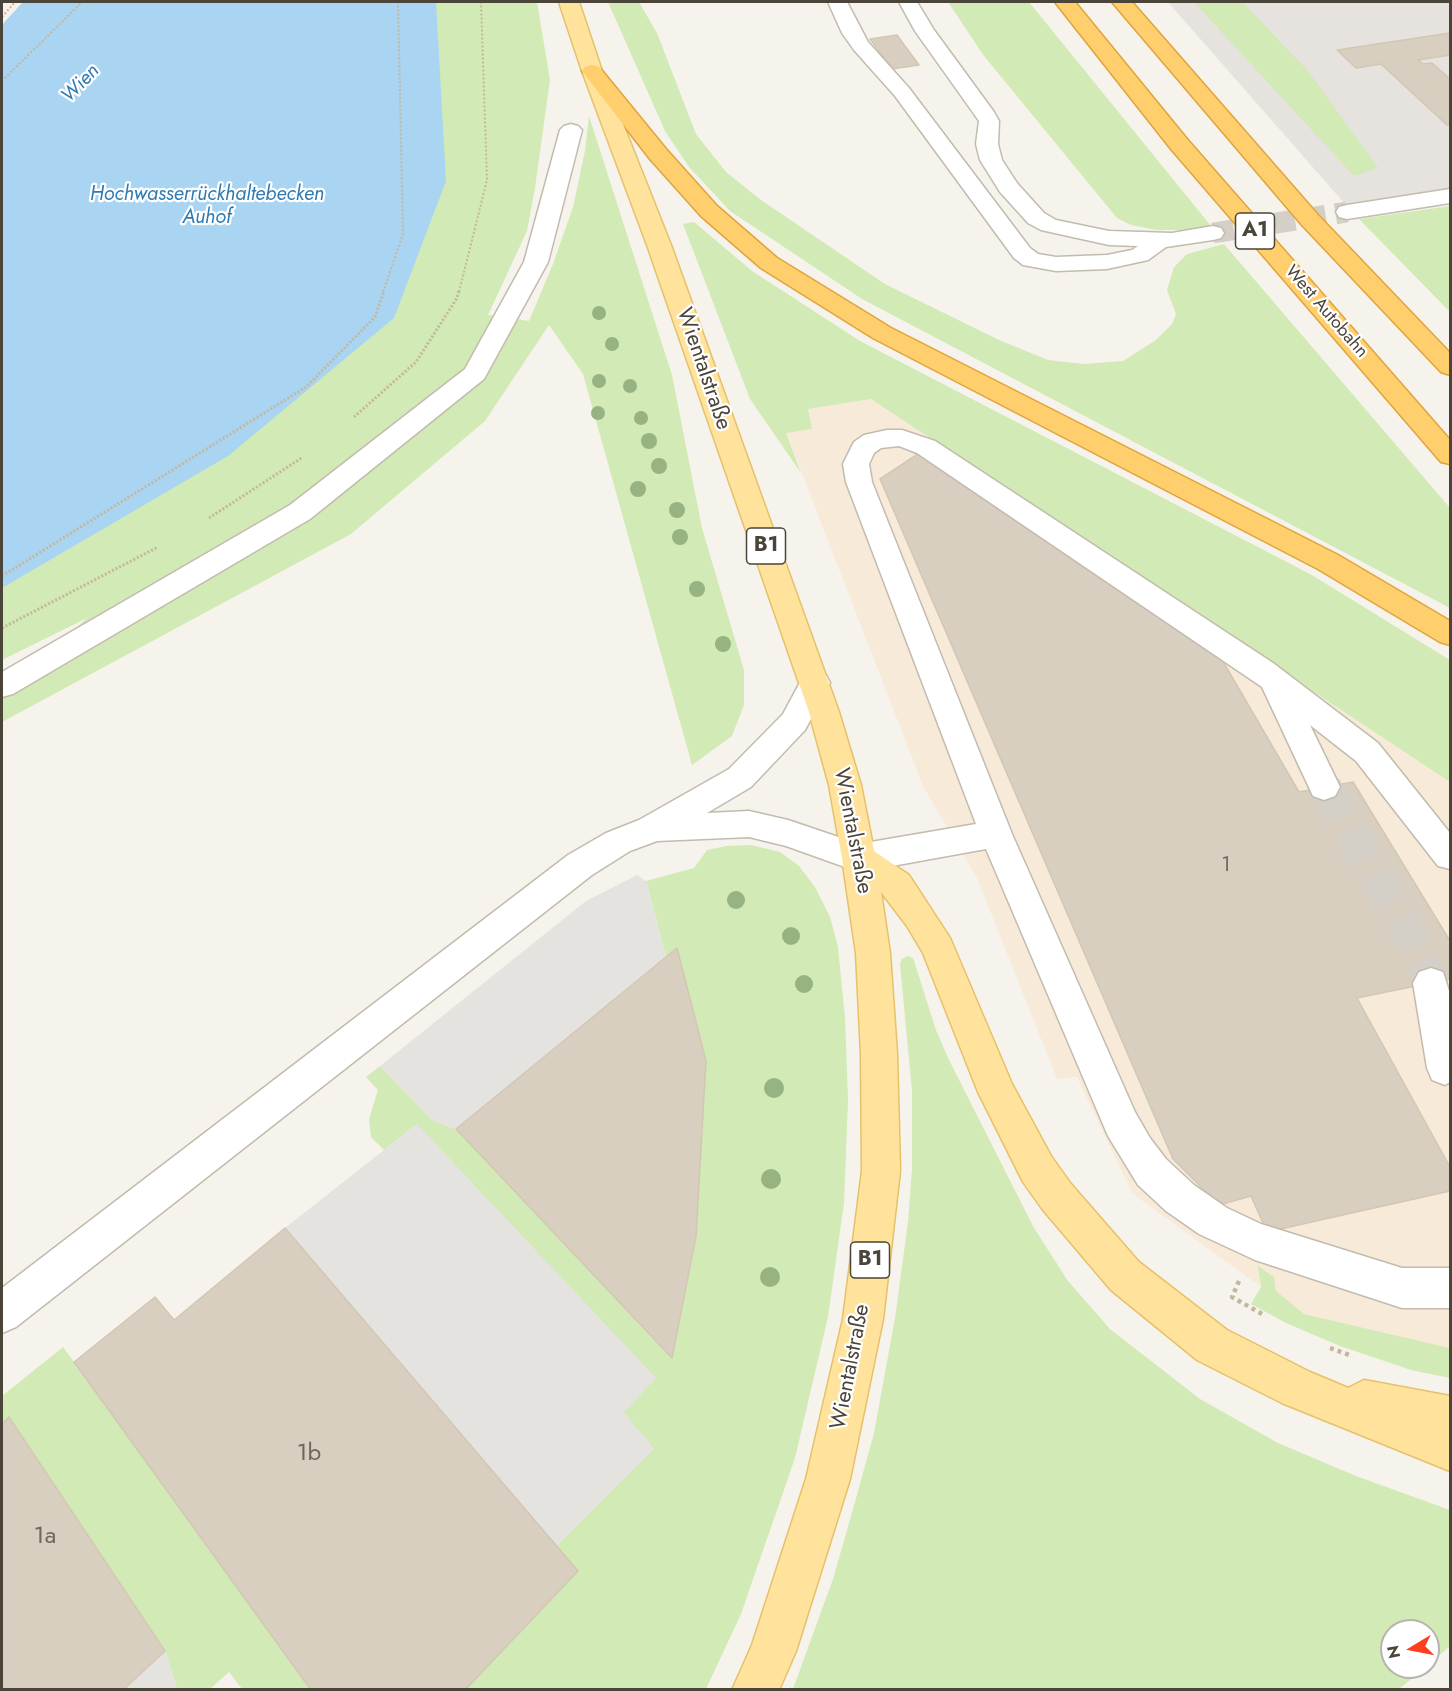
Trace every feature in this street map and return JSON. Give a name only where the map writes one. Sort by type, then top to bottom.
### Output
[{"type":"highway","name":"West Autobahn","points":[[1065,2],[1179,144],[1450,456]]},
{"type":"highway","name":"A1","points":[[1122,2],[1310,220],[1450,367]]},
{"type":"highway","points":[[592,71],[658,154],[709,211],[770,262],[805,286],[882,333],[1328,562],[1450,634]]},
{"type":"main road","name":"Wientalstraße","points":[[569,2],[592,71],[659,245],[815,683],[845,785],[860,858],[873,953],[879,1054],[881,1171],[863,1319],[828,1479],[772,1651],[755,1689]]},
{"type":"main road","points":[[860,858],[897,885],[928,932],[938,948],[998,1092],[1037,1168],[1057,1197],[1125,1276],[1212,1345],[1297,1388],[1450,1450]]},
{"type":"main road","points":[[1297,1388],[1450,1417]]},
{"type":"street","points":[[838,2],[852,33],[861,46],[902,92],[1022,254],[1031,260],[1056,264],[1107,262],[1140,255],[1160,240]]},
{"type":"street","points":[[908,2],[984,112],[989,121],[987,144],[991,160],[1008,187],[1036,218],[1048,225],[1100,236],[1172,240],[1213,233]]},
{"type":"street","points":[[2,686],[300,512],[475,374],[536,262],[571,130]]},
{"type":"street","points":[[1347,212],[1450,196]]},
{"type":"street","points":[[1450,856],[1367,752],[1273,679],[926,447],[902,438],[887,438],[873,441],[863,448],[856,464],[859,482],[996,834],[1121,1124],[1152,1172],[1180,1198],[1213,1221],[1255,1241],[1450,1304]]},
{"type":"street","points":[[1273,679],[1324,787]]},
{"type":"street","points":[[2,1313],[580,865],[618,842],[651,829],[740,778],[794,722],[815,683]]},
{"type":"street","points":[[651,829],[749,824],[788,834],[860,858],[996,834]]},
{"type":"street","points":[[1431,982],[1449,1070]]},
{"type":"street","points":[[1402,1288],[1450,1288]]},
{"type":"path","points":[[2,16],[15,2]]},
{"type":"path","points":[[2,81],[82,2]]},
{"type":"path","points":[[2,576],[306,387],[375,317],[403,234],[398,2]]},
{"type":"path","points":[[350,421],[416,362],[457,298],[487,180],[481,2]]},
{"type":"path","points":[[202,522],[306,455]]},
{"type":"path","points":[[2,628],[163,544]]},
{"type":"shaded area","points":[[1168,2],[1450,2],[1450,188],[1345,204]]},
{"type":"shaded area","points":[[871,399],[1450,782],[1450,1348],[1304,1314],[1276,1291],[1274,1277],[1259,1267],[1261,1287],[1132,1193],[1077,1077],[1057,1079],[977,878],[923,786],[786,432],[812,429],[808,409]]},
{"type":"shaded area","points":[[637,875],[646,881],[666,957],[456,1129],[432,1120],[380,1066],[586,901]]},
{"type":"shaded area","points":[[417,1124],[656,1378],[624,1412],[654,1449],[556,1546],[285,1228]]},
{"type":"shaded area","points":[[165,1651],[177,1689],[123,1689]]},
{"type":"green space","points":[[23,2],[537,2],[550,80],[535,188],[527,231],[488,315],[529,321],[553,264],[573,207],[585,151],[589,116],[672,375],[702,528],[744,670],[744,705],[732,736],[692,765],[583,374],[549,325],[485,421],[351,534],[2,722],[2,697],[87,618],[2,660],[2,25]]},
{"type":"green space","points":[[608,2],[639,2],[657,33],[696,134],[726,172],[761,200],[885,284],[999,340],[1048,360],[1084,364],[1123,361],[1156,340],[1172,324],[1176,314],[1167,290],[1174,267],[1187,254],[1224,244],[1450,508],[1450,608],[862,299],[730,211],[689,167],[665,131]]},
{"type":"green space","points":[[948,2],[1029,2],[1211,226],[1183,230],[1156,230],[1131,225],[1117,218],[984,56]]},
{"type":"green space","points":[[1194,2],[1242,2],[1309,72],[1378,168],[1354,176]]},
{"type":"green space","points":[[1450,206],[1450,312],[1359,219]]},
{"type":"green space","points":[[694,222],[752,271],[860,341],[1310,574],[1450,660],[1450,782],[871,399],[808,409],[812,429],[786,433],[801,473],[750,399],[683,224]]},
{"type":"green space","points":[[751,845],[780,852],[799,866],[815,887],[830,917],[838,947],[845,1018],[848,1100],[844,1203],[828,1317],[795,1458],[741,1614],[706,1689],[465,1689],[578,1571],[556,1546],[653,1449],[623,1412],[417,1124],[384,1150],[371,1137],[369,1119],[378,1090],[366,1077],[380,1066],[432,1120],[456,1129],[672,1358],[696,1235],[706,1061],[677,949],[666,957],[646,881],[694,868],[707,850],[726,846]]},
{"type":"green space","points":[[907,956],[913,958],[936,1030],[949,1060],[1034,1228],[1068,1281],[1110,1329],[1200,1399],[1278,1443],[1356,1476],[1450,1510],[1450,1646],[1440,1655],[1440,1619],[1380,1619],[1380,1679],[1411,1679],[1399,1689],[793,1689],[833,1579],[874,1433],[895,1318],[908,1222],[912,1169],[912,1091],[900,964]]},
{"type":"green space","points":[[1258,1266],[1274,1277],[1276,1291],[1304,1314],[1450,1348],[1450,1378],[1411,1370],[1340,1346],[1286,1323],[1251,1304],[1261,1287]]},
{"type":"green space","points":[[63,1347],[311,1689],[242,1689],[229,1672],[210,1689],[177,1689],[165,1651],[10,1418],[2,1424],[2,1396]]},
{"type":"water","name":"Hochwasserrückhaltebecken Auhof","points":[[23,2],[436,2],[446,181],[394,318],[228,456],[2,588],[2,25]]},
{"type":"building","points":[[1450,33],[1450,55],[1418,60],[1423,64],[1432,63],[1450,79],[1450,124],[1447,125],[1381,64],[1356,68],[1337,50]]},
{"type":"building","points":[[897,35],[919,65],[892,69],[870,39]]},
{"type":"building","points":[[918,454],[1221,658],[1299,792],[1353,782],[1450,941],[1450,979],[1357,998],[1450,1167],[1450,1191],[1267,1232],[1251,1196],[1219,1205],[1173,1159],[880,479]]},
{"type":"building","points":[[677,948],[706,1061],[696,1236],[672,1358],[456,1129]]},
{"type":"building","points":[[285,1228],[578,1571],[465,1690],[311,1690],[74,1362],[155,1297],[174,1320]]},
{"type":"building","points":[[9,1417],[165,1651],[123,1690],[2,1690],[2,1424]]},
{"type":"tunnel","points":[[1213,233],[1347,212]]},
{"type":"tunnel","points":[[1324,787],[1410,934],[1431,983]]},
{"type":"water label","name":"Wien","points":[[81,84]]}]
